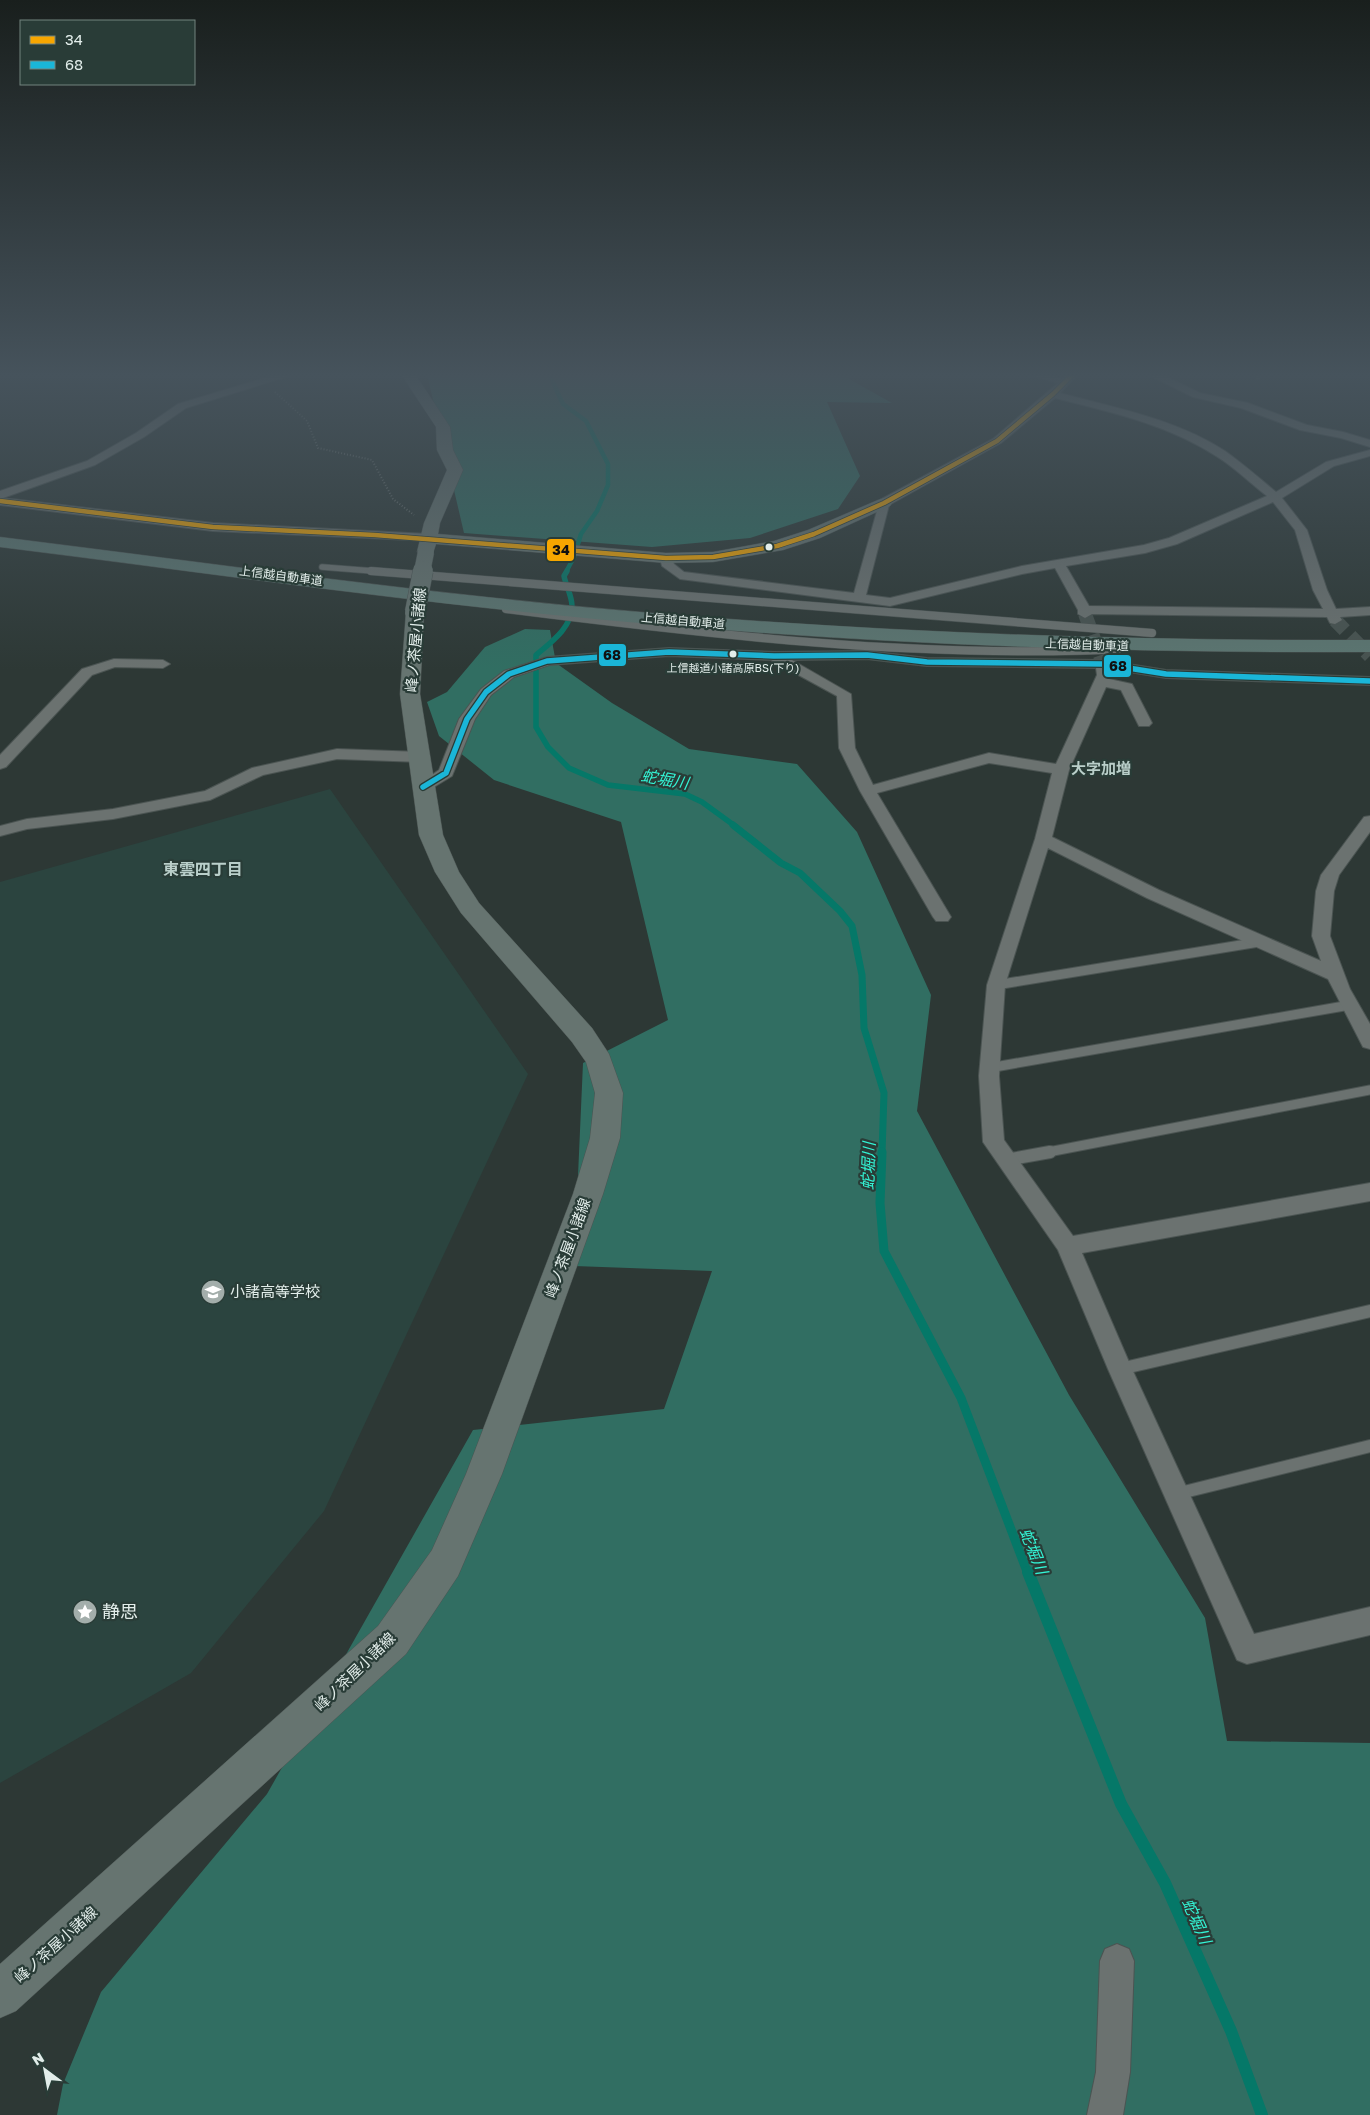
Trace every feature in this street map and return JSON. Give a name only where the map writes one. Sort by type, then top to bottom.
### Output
[{"type":"highway","name":"上信越自動車道","points":[[0,528],[322,567],[534,599],[883,636],[1158,640],[1370,646]]},
{"type":"highway","name":"上信越自動車道","points":[[0,542],[427,604],[534,599]]},
{"type":"highway","name":"上信越自動車道","points":[[1158,640],[1370,632]]},
{"type":"main road","name":"峰ノ茶屋小諸線","points":[[0,1995],[392,1640],[445,1563],[484,1474],[588,1194],[605,1138],[609,1093],[599,1061],[582,1035],[470,908],[447,872],[431,835],[410,694],[427,604],[429,538],[454,473]]},
{"type":"main road","points":[[429,538],[666,558],[713,557],[777,546],[814,534],[884,503]]},
{"type":"street","points":[[0,496],[64,473]]},
{"type":"street","points":[[859,598],[884,503],[938,473]]},
{"type":"street","points":[[1244,473],[1275,497],[1301,530],[1320,590],[1333,616]]},
{"type":"street","points":[[666,558],[668,566],[680,575],[708,580],[747,582],[890,602],[1022,570],[1145,549],[1172,541],[1275,497],[1316,473]]},
{"type":"street","points":[[0,501],[213,528],[429,538]]},
{"type":"street","points":[[1058,563],[1085,612],[1333,616],[1370,611]]},
{"type":"street","points":[[0,831],[27,824],[114,814],[210,795],[258,771],[337,754],[422,772],[446,773],[467,719],[486,692],[508,674],[547,661],[592,656],[669,652],[774,656],[867,655],[927,662],[1103,664],[1166,674],[1370,681]]},
{"type":"street","points":[[774,656],[844,694],[847,748],[868,791],[942,917]]},
{"type":"street","points":[[0,764],[87,672],[114,663],[163,664]]},
{"type":"street","points":[[1103,664],[1104,675],[1061,770],[1043,839],[996,985],[990,1068],[994,1142],[1068,1246],[1120,1369],[1247,1650],[1370,1621]]},
{"type":"street","points":[[1101,682],[1127,687],[1144,723]]},
{"type":"street","points":[[868,791],[989,758],[1061,770]]},
{"type":"street","points":[[1370,821],[1330,876],[1325,891],[1320,936],[1350,1005],[1370,1042]]},
{"type":"street","points":[[1043,839],[1153,894],[1336,975]]},
{"type":"street","points":[[1068,1246],[1370,1192]]},
{"type":"street","points":[[1105,2115],[1112,2072],[1117,1961]]},
{"type":"lane","points":[[601,606],[1158,640]]},
{"type":"lane","points":[[996,985],[1260,942]]},
{"type":"lane","points":[[990,1068],[1350,1005]]},
{"type":"lane","points":[[1006,1160],[1370,1090]]},
{"type":"lane","points":[[1120,1369],[1370,1311]]},
{"type":"lane","points":[[1176,1494],[1370,1446]]},
{"type":"path","points":[[378,473],[387,492],[429,538]]},
{"type":"shaded area","name":"小諸高等学校","points":[[330,789],[528,1074],[324,1511],[191,1673],[0,1783],[0,882]]},
{"type":"green space","points":[[450,473],[859,473],[860,476],[838,509],[750,538],[652,547],[464,533]]},
{"type":"green space","points":[[525,629],[550,630],[556,663],[612,703],[689,749],[797,764],[857,832],[931,995],[917,1111],[1069,1395],[1205,1618],[1227,1741],[1370,1743],[1370,2115],[57,2115],[63,2084],[101,1992],[267,1794],[473,1430],[664,1409],[712,1271],[574,1266],[583,1063],[668,1020],[621,822],[494,780],[439,736],[427,702],[447,692],[485,647]]},
{"type":"waterway","name":"蛇堀川","points":[[566,572],[574,557],[581,534],[597,511],[608,485],[608,473]]},
{"type":"waterway","name":"蛇堀川","points":[[567,571],[564,576],[571,598],[571,614],[564,628],[554,640],[536,655],[536,727],[548,747],[569,768],[608,785],[685,794],[702,802],[735,826]]},
{"type":"waterway","name":"蛇堀川","points":[[733,825],[781,863],[800,873],[840,911],[852,926],[862,975],[864,1028],[884,1093],[882,1153]]},
{"type":"waterway","name":"蛇堀川","points":[[882,1152],[880,1203],[884,1251],[961,1398],[1028,1574]]},
{"type":"waterway","name":"蛇堀川","points":[[1028,1572],[1121,1804],[1165,1883],[1231,2031],[1262,2115]]},
{"type":"tunnel","points":[[1085,614],[1103,664]]},
{"type":"tunnel","points":[[1335,620],[1370,656]]},
{"type":"transit line","name":"34","points":[[0,501],[213,527],[375,535],[666,558],[713,557],[777,546],[814,534],[884,503],[939,473]]},
{"type":"transit line","name":"68","points":[[423,787],[446,773],[467,719],[486,692],[509,674],[547,661],[592,656],[669,652],[774,656],[867,655],[927,662],[1103,664],[1166,674],[1370,681]]},
{"type":"place","name":"上信越道小諸高原BS(下り)","points":[[733,654]]},
{"type":"place","name":"小諸高等学校","points":[[213,1292]]},
{"type":"place","name":"静思","points":[[85,1612]]},
{"type":"district","name":"大字加増","points":[[1101,769]]},
{"type":"district","name":"東雲四丁目","points":[[203,869]]}]
